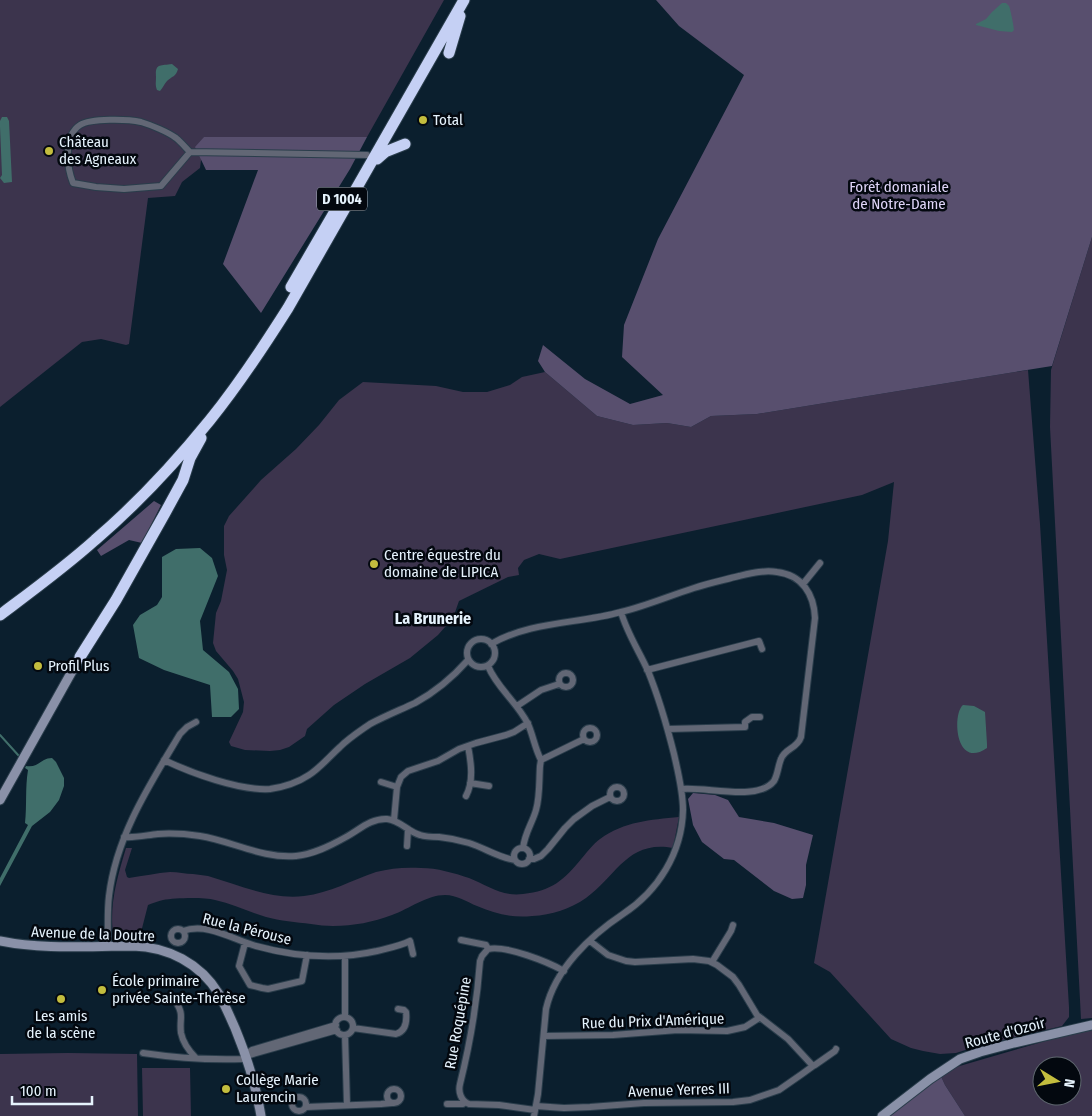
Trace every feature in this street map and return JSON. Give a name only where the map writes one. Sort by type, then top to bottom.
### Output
[{"type":"highway","name":"D 1004","points":[[0,615],[46,581],[96,540],[169,468],[210,420],[254,360],[283,315],[455,0]]},
{"type":"highway","name":"D 1004","points":[[0,608],[92,535],[140,489],[195,428],[222,393],[252,351],[282,303],[464,0]]},
{"type":"highway","points":[[449,53],[464,0]]},
{"type":"highway","points":[[369,160],[405,144]]},
{"type":"highway","points":[[80,657],[116,600],[183,480],[190,458],[204,435],[210,420]]},
{"type":"main road","points":[[1,797],[80,657]]},
{"type":"main road","name":"Avenue de la Doutre","points":[[0,941],[42,946],[136,946],[163,950],[196,968],[208,980],[221,998],[246,1056],[261,1116]]},
{"type":"main road","name":"Route d'Ozoir","points":[[882,1116],[930,1079],[960,1059],[980,1052],[1092,1025]]},
{"type":"street","points":[[190,152],[161,186],[124,189],[96,187],[73,183],[70,176],[69,139],[79,126],[92,121],[109,120],[140,122],[154,126],[175,137],[190,152],[369,160]]},
{"type":"street","points":[[803,584],[820,563]]},
{"type":"street","points":[[492,644],[502,638],[526,630],[621,612],[651,604],[708,584],[755,573],[772,572],[786,574],[803,584],[814,602],[815,618],[801,733],[798,743],[783,755],[775,778],[764,789],[740,792],[681,789]]},
{"type":"street","points":[[447,1104],[463,1104],[465,1102],[535,1111],[546,1009],[554,986],[590,940],[603,928],[642,900],[664,873],[674,853],[681,829],[683,809],[681,789],[668,729],[647,670],[624,623],[621,612]]},
{"type":"street","points":[[483,639],[492,644],[495,653],[492,662],[488,666],[479,668],[471,664],[466,651],[470,644],[483,639]]},
{"type":"street","points":[[647,670],[760,641],[762,649]]},
{"type":"street","points":[[164,760],[206,777],[251,788],[270,788],[291,784],[303,779],[314,771],[342,744],[369,725],[430,693],[468,660]]},
{"type":"street","points":[[488,666],[491,674],[528,723],[541,760],[538,803],[524,837],[523,848]]},
{"type":"street","points":[[517,706],[541,690],[559,684]]},
{"type":"street","points":[[668,729],[745,727],[745,722],[752,717],[760,717]]},
{"type":"street","points":[[108,946],[109,896],[114,870],[124,837],[141,801],[180,734],[188,726],[196,722]]},
{"type":"street","points":[[394,820],[396,787],[408,771],[438,761],[459,749],[514,732],[528,723]]},
{"type":"street","points":[[541,760],[584,739]]},
{"type":"street","points":[[466,796],[470,783],[468,746]]},
{"type":"street","points":[[381,782],[396,787]]},
{"type":"street","points":[[470,783],[489,786]]},
{"type":"street","points":[[124,837],[133,838],[169,834],[192,835],[226,842],[263,854],[296,856],[320,850],[365,825],[377,820],[388,819],[394,820],[420,835],[469,843],[522,864],[529,859],[541,856],[574,819],[592,806],[610,797]]},
{"type":"street","points":[[407,846],[408,829]]},
{"type":"street","points":[[515,860],[516,850],[523,848],[529,852],[529,859]]},
{"type":"street","points":[[712,962],[733,925]]},
{"type":"street","name":"Rue la Pérouse","points":[[183,931],[190,928],[212,931],[272,950],[325,957],[360,954],[410,941],[413,954]]},
{"type":"street","points":[[461,940],[486,945],[488,949],[498,948],[522,954],[564,971]]},
{"type":"street","points":[[590,940],[608,955],[626,961],[694,958],[712,962],[733,977],[759,1018],[788,1039],[813,1066]]},
{"type":"street","points":[[245,943],[239,966],[250,985],[262,988],[302,981],[307,955]]},
{"type":"street","name":"Rue Roquépine","points":[[465,1102],[459,1093],[459,1089],[473,1026],[480,961],[488,949]]},
{"type":"street","points":[[345,956],[345,1017]]},
{"type":"street","points":[[175,1001],[181,1009],[181,1033],[188,1050],[196,1058]]},
{"type":"street","points":[[353,1028],[396,1034],[401,1033],[404,1029],[406,1012],[398,1009]]},
{"type":"street","points":[[336,1028],[340,1018],[345,1017],[351,1020],[353,1028]]},
{"type":"street","name":"Rue du Prix d'Amérique","points":[[544,1036],[613,1035],[678,1030],[728,1031],[745,1027],[759,1018]]},
{"type":"street","points":[[143,1053],[183,1058],[243,1059],[252,1050],[336,1028]]},
{"type":"street","points":[[336,1028],[340,1034],[350,1032],[353,1028]]},
{"type":"street","points":[[345,1034],[347,1105]]},
{"type":"street","name":"Avenue Yerres III","points":[[535,1111],[644,1103],[750,1100],[779,1090],[836,1049]]},
{"type":"street","points":[[183,1058],[188,1050]]},
{"type":"street","points":[[306,1107],[392,1103]]},
{"type":"shaded area","points":[[0,0],[444,0],[367,137],[204,137],[200,168],[182,182],[175,196],[148,198],[129,344],[126,345],[101,339],[82,342],[0,407]]},
{"type":"shaded area","points":[[1002,3],[1006,3],[1010,7],[1014,28],[1012,32],[976,25],[986,19]]},
{"type":"shaded area","points":[[172,64],[178,69],[176,74],[167,81],[160,91],[157,90],[157,67]]},
{"type":"shaded area","points":[[2,117],[7,117],[9,121],[12,182],[4,183],[0,178],[2,175],[0,121]]},
{"type":"shaded area","points":[[1092,237],[1092,1018],[1081,1019],[1050,427],[1051,370]]},
{"type":"shaded area","points":[[1028,370],[1040,524],[1069,1007],[1069,1017],[1062,1026],[956,1053],[940,1054],[911,1048],[891,1039],[830,972],[814,963],[888,541],[894,482],[862,495],[560,559],[539,554],[524,560],[518,568],[519,575],[508,577],[459,601],[453,618],[438,635],[410,658],[365,684],[334,705],[307,729],[305,736],[289,747],[270,751],[245,750],[231,746],[229,742],[243,712],[244,702],[238,679],[216,651],[213,643],[216,613],[221,601],[227,570],[224,555],[224,526],[229,516],[261,480],[296,449],[339,400],[363,382],[436,386],[463,392],[487,392],[510,385],[522,377],[545,372],[597,416],[633,425],[667,423],[691,427],[711,416],[757,414]]},
{"type":"shaded area","points":[[200,548],[212,558],[218,576],[200,621],[203,650],[229,672],[238,689],[239,709],[231,717],[212,717],[210,685],[164,670],[139,658],[133,625],[140,615],[157,605],[162,597],[162,557],[176,549]]},
{"type":"shaded area","points":[[963,705],[974,706],[985,712],[987,748],[976,753],[968,752],[962,746],[959,738],[958,719]]},
{"type":"shaded area","points":[[48,758],[52,758],[64,778],[64,786],[59,800],[50,812],[32,826],[0,886],[0,878],[28,825],[25,823],[28,770],[25,768],[26,766],[34,766]]},
{"type":"shaded area","points":[[679,817],[673,848],[657,847],[644,849],[624,862],[586,898],[560,911],[547,914],[504,915],[484,909],[458,897],[445,895],[432,897],[378,920],[330,926],[271,918],[210,899],[175,899],[161,900],[148,905],[139,940],[114,940],[112,928],[113,905],[126,848],[132,848],[125,870],[129,878],[170,872],[193,874],[208,876],[279,896],[304,896],[323,892],[376,872],[399,868],[433,869],[469,878],[508,894],[523,894],[542,890],[557,883],[597,841],[619,828],[638,822]]},
{"type":"shaded area","points":[[1092,1029],[1092,1116],[965,1116],[939,1072]]},
{"type":"shaded area","points":[[0,1054],[137,1054],[138,1116],[0,1116]]},
{"type":"shaded area","points":[[142,1068],[190,1068],[191,1116],[143,1116]]},
{"type":"green space","name":"Forêt domaniale de Notre-Dame","points":[[656,0],[1092,0],[1092,237],[1052,366],[757,414],[711,416],[691,427],[667,423],[633,425],[597,416],[545,372],[538,361],[543,345],[585,379],[630,404],[663,395],[622,357],[624,325],[658,239],[744,75],[679,26]]},
{"type":"green space","points":[[204,137],[367,137],[350,169],[261,313],[223,264],[258,170],[206,170],[195,147]]},
{"type":"green space","points":[[154,501],[161,505],[142,543],[129,540],[101,556],[97,550]]},
{"type":"green space","points":[[693,793],[715,795],[728,800],[739,817],[774,823],[813,835],[806,865],[806,885],[803,898],[792,899],[774,891],[734,860],[724,859],[702,842],[693,825],[688,799]]},
{"type":"green space","points":[[939,1072],[965,1116],[882,1116]]},
{"type":"waterway","points":[[0,735],[19,756]]},
{"type":"place","name":"Total","points":[[423,120]]},
{"type":"place","name":"Château des Agneaux","points":[[49,151]]},
{"type":"place","name":"Centre équestre du domaine de LIPICA","points":[[374,564]]},
{"type":"place","name":"Profil Plus","points":[[38,666]]},
{"type":"place","name":"École primaire privée Sainte-Thérèse","points":[[102,990]]},
{"type":"place","name":"Les amis de la scène","points":[[61,999]]},
{"type":"place","name":"Collège Marie Laurencin","points":[[226,1089]]},
{"type":"district","name":"La Brunerie","points":[[433,618]]}]
